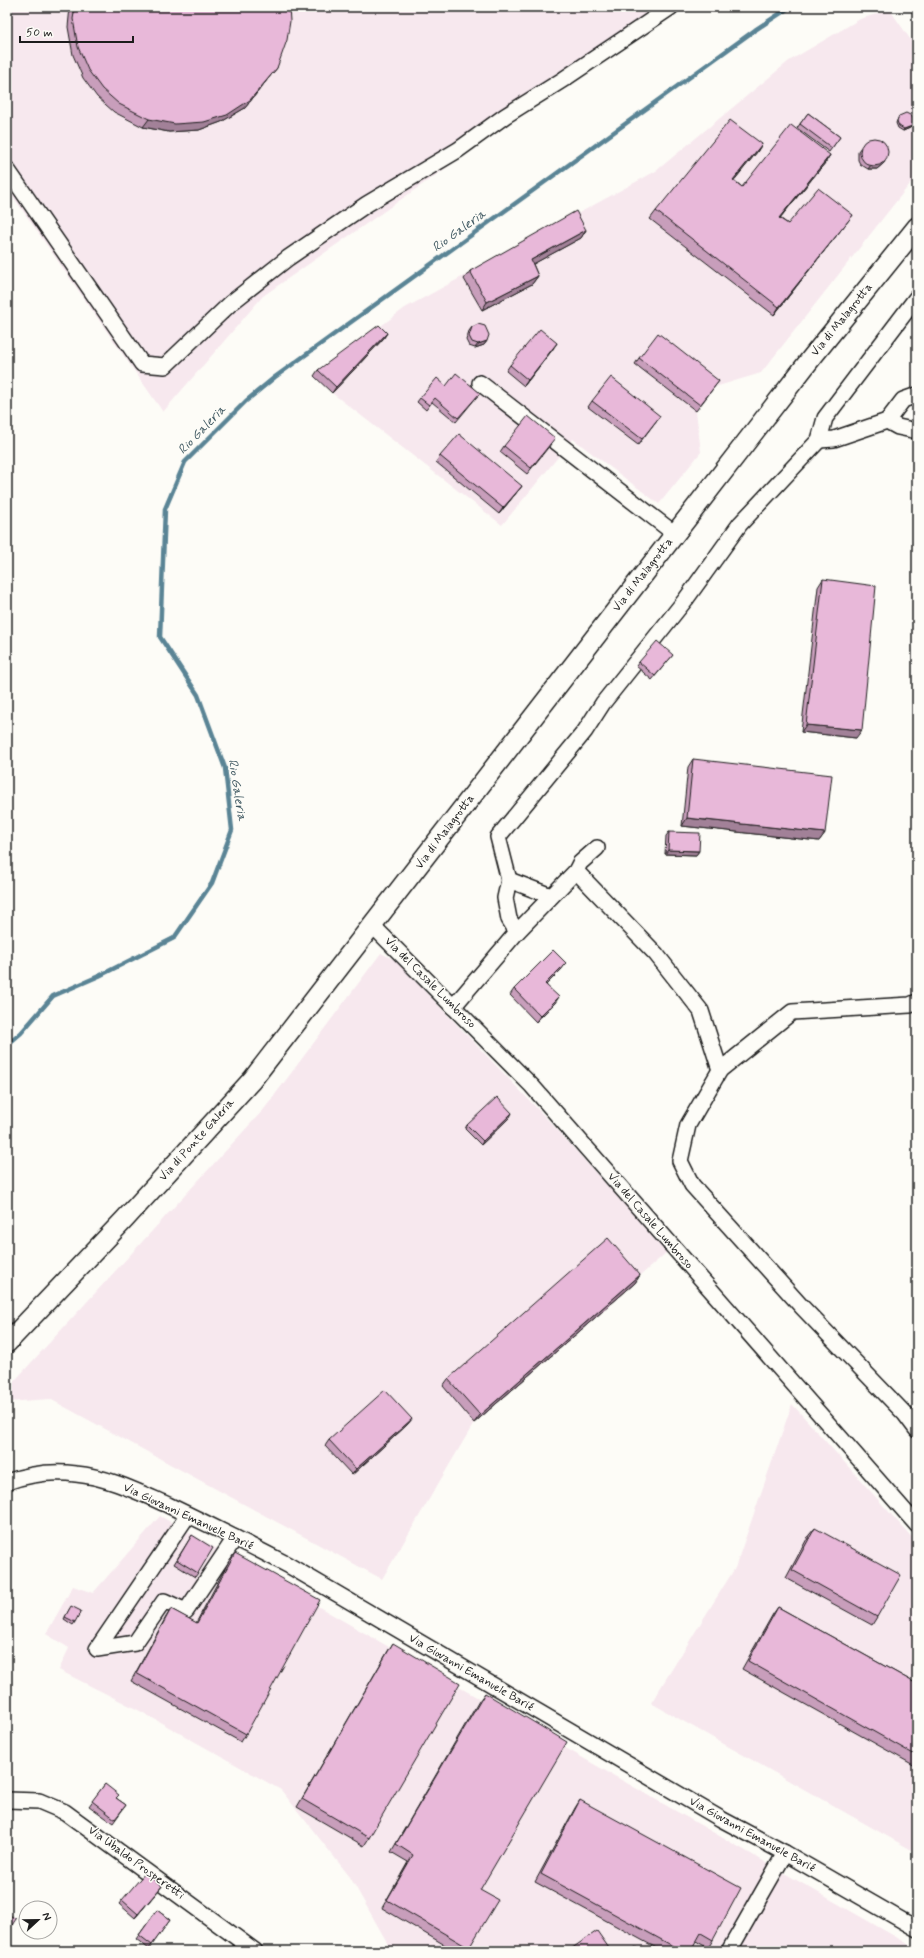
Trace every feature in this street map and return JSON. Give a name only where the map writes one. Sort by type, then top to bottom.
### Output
[{"type":"main road","name":"Via di Malagrotta","points":[[373,926],[809,361],[917,228]]},
{"type":"main road","name":"Via di Ponte Galeria","points":[[7,1343],[124,1220],[252,1080],[373,926]]},
{"type":"street","points":[[7,170],[142,364],[165,366],[231,303],[288,258],[367,204],[458,150],[505,116],[564,79],[672,7]]},
{"type":"street","points":[[517,932],[509,919],[505,898],[509,880],[498,837],[585,732],[602,703],[686,599],[740,524],[819,440],[825,418],[917,297]]},
{"type":"street","points":[[480,383],[675,534]]},
{"type":"street","points":[[819,440],[834,439],[887,421],[904,400],[917,395]]},
{"type":"street","points":[[887,421],[898,428],[917,431]]},
{"type":"street","points":[[453,1007],[517,932],[576,871],[580,863],[597,848]]},
{"type":"street","points":[[576,871],[656,954],[701,1011],[720,1070]]},
{"type":"street","points":[[509,880],[551,896]]},
{"type":"street","name":"Via del Casale Lumbroso","points":[[373,926],[552,1109],[917,1525]]},
{"type":"street","points":[[917,1002],[910,1005],[792,1012],[720,1070],[688,1125],[680,1161],[692,1186],[802,1306],[905,1414],[917,1430]]},
{"type":"street","name":"Via Giovanni Emanuele Barié","points":[[7,1482],[44,1474],[59,1473],[83,1475],[124,1486],[235,1538],[288,1565],[721,1819],[785,1853],[917,1929]]},
{"type":"street","points":[[188,1515],[97,1649],[135,1643],[164,1600],[186,1611],[235,1538]]},
{"type":"street","name":"Via Ubaldo Prosperetti","points":[[7,1800],[39,1801],[65,1812],[255,1951]]},
{"type":"street","points":[[729,1951],[785,1853]]},
{"type":"shaded area","points":[[7,7],[676,7],[263,296],[163,412],[7,188]]},
{"type":"shaded area","points":[[890,10],[917,49],[917,175],[761,373],[715,387],[696,411],[701,452],[659,504],[573,439],[502,525],[332,393],[314,376],[405,308],[656,171],[789,61],[860,19]]},
{"type":"shaded area","points":[[381,953],[395,960],[552,1124],[667,1252],[474,1423],[382,1579],[50,1399],[7,1402],[7,1389],[265,1108]]},
{"type":"shaded area","points":[[792,1404],[917,1543],[917,1853],[651,1703],[735,1568]]},
{"type":"shaded area","points":[[160,1516],[917,1949],[917,1951],[392,1951],[350,1877],[281,1790],[140,1711],[59,1670],[69,1648],[46,1634],[73,1586],[93,1593]]},
{"type":"building","points":[[75,7],[289,7],[290,21],[287,40],[277,68],[250,100],[227,115],[204,122],[175,124],[149,119],[119,104],[102,89],[88,70],[78,47],[73,19]]},
{"type":"building","points":[[808,113],[840,137],[832,148],[800,124]]},
{"type":"building","points":[[906,113],[912,116],[914,121],[912,126],[904,129],[899,126],[897,121],[899,116]]},
{"type":"building","points":[[730,120],[762,144],[733,180],[742,187],[791,125],[830,155],[779,218],[788,224],[818,188],[853,215],[779,307],[656,211]]},
{"type":"building","points":[[874,138],[884,142],[888,152],[884,162],[874,166],[864,162],[860,152],[864,142]]},
{"type":"building","points":[[576,211],[586,230],[531,260],[538,276],[487,302],[470,271]]},
{"type":"building","points":[[478,324],[485,326],[489,335],[487,341],[478,344],[472,342],[469,336],[472,327]]},
{"type":"building","points":[[379,325],[387,333],[336,387],[318,370]]},
{"type":"building","points":[[540,329],[557,343],[528,380],[510,365]]},
{"type":"building","points":[[658,333],[719,381],[700,405],[639,358]]},
{"type":"building","points":[[456,373],[480,393],[458,418],[435,398],[429,405],[420,398],[437,378],[446,386]]},
{"type":"building","points":[[611,377],[660,416],[642,439],[592,401]]},
{"type":"building","points":[[528,416],[555,438],[531,468],[504,446]]},
{"type":"building","points":[[459,434],[522,486],[503,508],[440,456]]},
{"type":"building","points":[[823,579],[876,586],[862,730],[806,725]]},
{"type":"building","points":[[657,641],[673,655],[655,676],[639,662]]},
{"type":"building","points":[[693,759],[832,775],[825,833],[687,818]]},
{"type":"building","points":[[669,832],[700,833],[699,851],[668,850]]},
{"type":"building","points":[[553,950],[566,963],[545,984],[559,997],[540,1016],[514,989]]},
{"type":"building","points":[[497,1097],[512,1113],[483,1141],[467,1125]]},
{"type":"building","points":[[608,1238],[640,1275],[480,1415],[448,1379]]},
{"type":"building","points":[[385,1390],[412,1419],[356,1469],[329,1440]]},
{"type":"building","points":[[815,1528],[901,1575],[877,1617],[792,1570]]},
{"type":"building","points":[[192,1535],[213,1548],[198,1573],[177,1560]]},
{"type":"building","points":[[235,1553],[320,1600],[246,1734],[136,1673],[171,1609],[197,1623]]},
{"type":"building","points":[[71,1606],[81,1611],[75,1622],[65,1617]]},
{"type":"building","points":[[778,1607],[917,1684],[917,1756],[748,1661]]},
{"type":"building","points":[[393,1643],[460,1683],[369,1838],[302,1799]]},
{"type":"building","points":[[485,1693],[567,1742],[480,1890],[498,1900],[469,1948],[387,1900],[413,1855],[396,1844]]},
{"type":"building","points":[[105,1784],[119,1795],[116,1798],[126,1805],[115,1819],[92,1801]]},
{"type":"building","points":[[580,1800],[741,1888],[713,1940],[701,1933],[691,1951],[682,1951],[541,1874]]},
{"type":"building","points":[[145,1873],[162,1886],[138,1914],[122,1900]]},
{"type":"building","points":[[157,1910],[170,1920],[152,1945],[139,1935]]},
{"type":"building","points":[[8,1914],[16,1919],[7,1933],[7,1916]]},
{"type":"building","points":[[597,1931],[611,1951],[568,1951]]},
{"type":"building","points":[[636,1947],[639,1951],[630,1951]]},
{"type":"waterway","name":"Rio Galeria","points":[[7,1045],[21,1033],[53,996],[99,976],[174,938],[212,883],[232,830],[225,768],[198,695],[160,637],[165,509],[185,462],[246,401],[275,377],[755,30],[790,7]]}]
